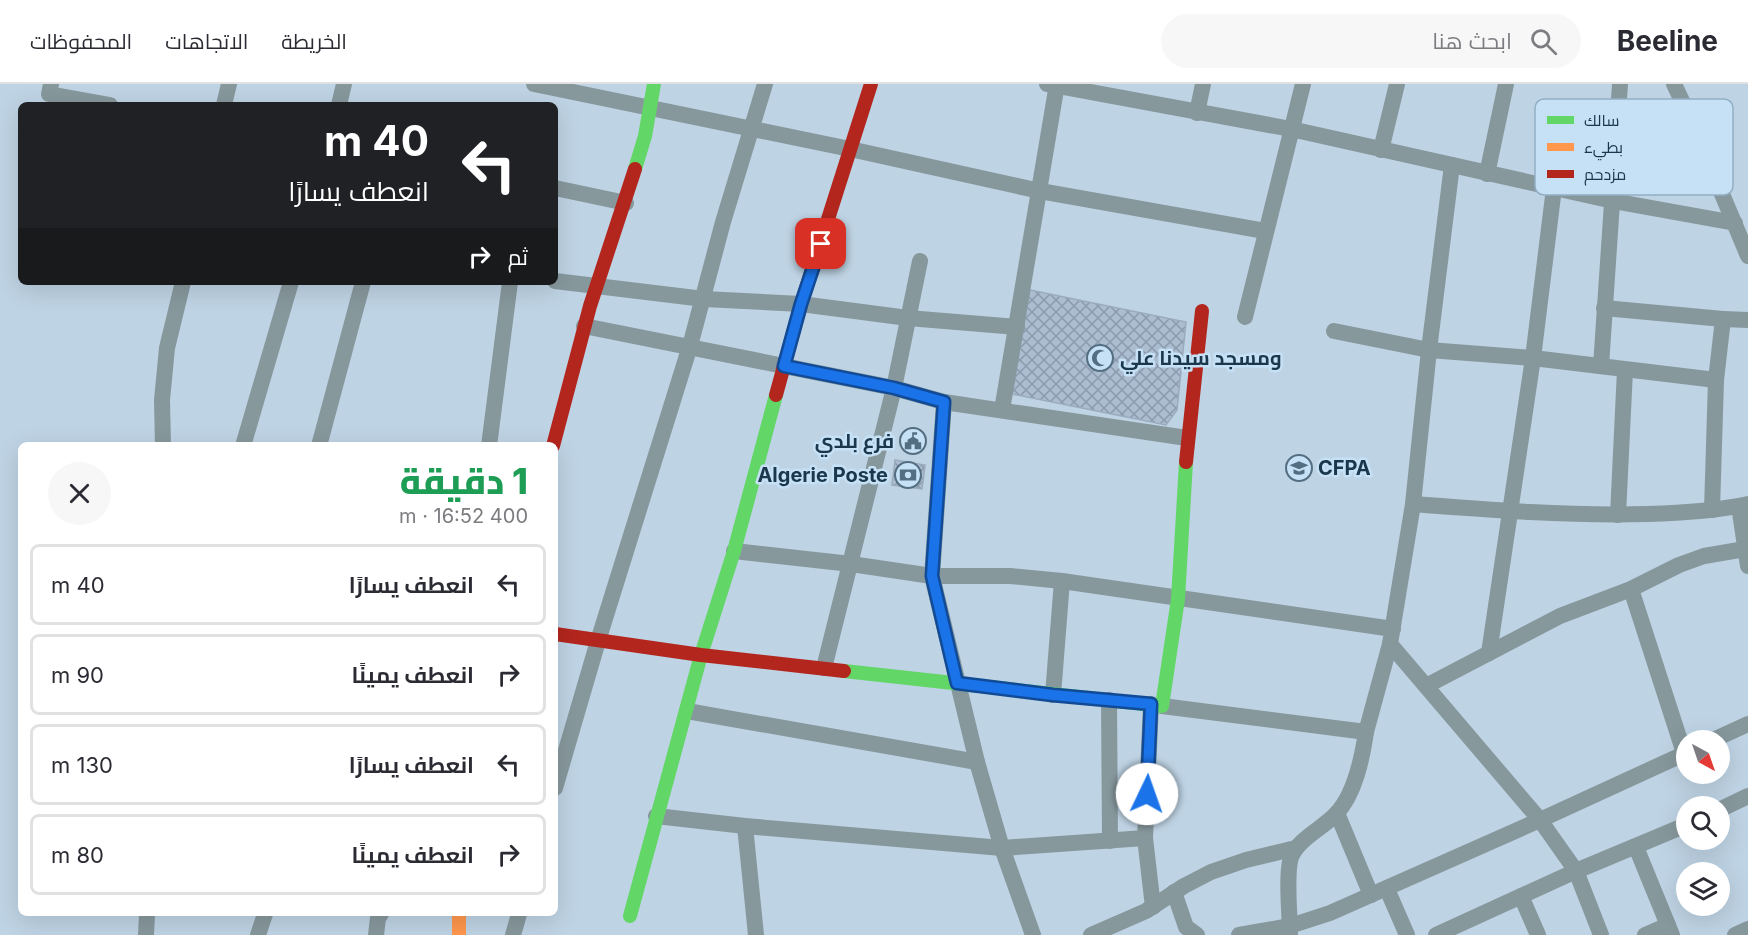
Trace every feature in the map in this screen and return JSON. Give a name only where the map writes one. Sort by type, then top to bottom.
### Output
[{"type":"street","points":[[51,84],[49,94],[93,102]]},
{"type":"street","points":[[225,102],[229,84]]},
{"type":"street","points":[[340,102],[344,84]]},
{"type":"street","points":[[534,84],[1040,191],[1265,231]]},
{"type":"street","points":[[554,442],[596,285],[626,203],[651,109],[654,84]]},
{"type":"street","points":[[558,778],[597,641],[690,346],[723,222],[765,84]]},
{"type":"street","points":[[630,916],[701,655],[735,551],[801,304],[871,84]]},
{"type":"street","points":[[1197,113],[1203,84]]},
{"type":"street","points":[[1245,317],[1303,84]]},
{"type":"street","points":[[1381,150],[1397,84]]},
{"type":"street","points":[[1487,174],[1506,84]]},
{"type":"street","points":[[1619,99],[1620,84]]},
{"type":"street","points":[[1674,84],[1681,99]]},
{"type":"street","points":[[1002,410],[1040,191],[1054,85],[1291,129],[1535,184]]},
{"type":"street","points":[[1290,930],[1289,864],[1296,848],[1337,813],[1348,795],[1357,773],[1391,637],[1413,504],[1452,165]]},
{"type":"street","points":[[558,189],[626,203]]},
{"type":"street","points":[[1489,653],[1533,358],[1553,195]]},
{"type":"street","points":[[1586,195],[1735,223]]},
{"type":"street","points":[[1601,366],[1613,195]]},
{"type":"street","points":[[1723,195],[1748,256]]},
{"type":"street","points":[[824,668],[894,388],[920,261]]},
{"type":"street","points":[[558,281],[704,299],[801,304],[909,318],[1017,327]]},
{"type":"street","points":[[163,442],[162,400],[168,348],[182,285]]},
{"type":"street","points":[[244,442],[290,285]]},
{"type":"street","points":[[323,442],[362,285]]},
{"type":"street","points":[[490,442],[510,285]]},
{"type":"street","points":[[1604,308],[1748,320]]},
{"type":"street","points":[[1153,907],[1145,838],[1157,705],[1178,599],[1187,438],[1202,311]]},
{"type":"street","points":[[1712,510],[1716,380],[1723,319]]},
{"type":"street","points":[[584,326],[894,388],[944,402],[1187,438]]},
{"type":"street","points":[[1334,331],[1429,350],[1533,358],[1716,380]]},
{"type":"street","points":[[1618,515],[1625,370]]},
{"type":"street","points":[[944,402],[932,576],[976,762],[1002,848],[1033,935]]},
{"type":"street","points":[[1413,504],[1510,512],[1618,515],[1712,510],[1743,505],[1748,566]]},
{"type":"street","points":[[1426,686],[1574,610],[1631,589],[1694,559],[1745,549]]},
{"type":"street","points":[[735,551],[932,576],[1010,576],[1062,581],[1391,637],[1426,686],[1540,820],[1576,871],[1601,935]]},
{"type":"street","points":[[1053,695],[1062,581]]},
{"type":"street","points":[[1631,589],[1677,730]]},
{"type":"street","points":[[558,634],[701,655],[1157,705],[1366,732]]},
{"type":"street","points":[[1109,700],[1110,841]]},
{"type":"street","points":[[687,711],[976,762]]},
{"type":"street","points":[[1730,732],[1748,724]]},
{"type":"street","points":[[1239,935],[1290,930],[1387,889],[1676,757]]},
{"type":"street","points":[[1730,805],[1748,796]]},
{"type":"street","points":[[1337,813],[1371,896]]},
{"type":"street","points":[[656,816],[1002,848],[1145,838]]},
{"type":"street","points":[[745,826],[756,935]]},
{"type":"street","points":[[1436,935],[1468,929],[1521,896],[1676,829]]},
{"type":"street","points":[[1636,847],[1670,930],[1646,935]]},
{"type":"street","points":[[1091,935],[1153,907],[1174,892],[1226,866],[1296,848]]},
{"type":"street","points":[[1387,889],[1407,935]]},
{"type":"street","points":[[1174,892],[1186,927],[1197,935]]},
{"type":"street","points":[[1521,896],[1538,935]]},
{"type":"street","points":[[146,935],[147,916]]},
{"type":"street","points":[[258,935],[264,916]]},
{"type":"street","points":[[376,935],[380,916]]},
{"type":"street","points":[[459,916],[459,935]]},
{"type":"street","points":[[513,935],[518,916]]},
{"type":"street","points":[[1735,935],[1748,929]]},
{"type":"building","name":"ومسجد سيدنا علي","points":[[1030,290],[1186,322],[1177,410],[1166,425],[1012,394]]},
{"type":"building","name":"Algerie Poste","points":[[895,460],[925,465],[922,489],[892,485]]},
{"type":"traffic: fast","points":[[635,169],[645,136],[654,84]]},
{"type":"traffic: fast","points":[[630,916],[701,655],[734,551],[776,395]]},
{"type":"traffic: fast","points":[[844,671],[1162,706],[1178,599],[1186,462]]},
{"type":"traffic: slow","points":[[459,916],[459,935]]},
{"type":"traffic: jam","points":[[776,395],[801,304],[871,84]]},
{"type":"traffic: jam","points":[[554,442],[590,306],[635,169]]},
{"type":"traffic: jam","points":[[1186,462],[1202,311]]},
{"type":"traffic: jam","points":[[558,634],[701,655],[844,671]]},
{"type":"place","name":"ومسجد سيدنا علي","points":[[1100,358]]},
{"type":"place","name":"فرع بلدي","points":[[913,441]]},
{"type":"place","name":"CFPA","points":[[1299,468]]},
{"type":"place","name":"Algerie Poste","points":[[908,475]]},
{"type":"route","points":[[821,244],[784,366],[894,388],[944,402],[932,576],[957,683],[1151,704],[1147,794]]}]
